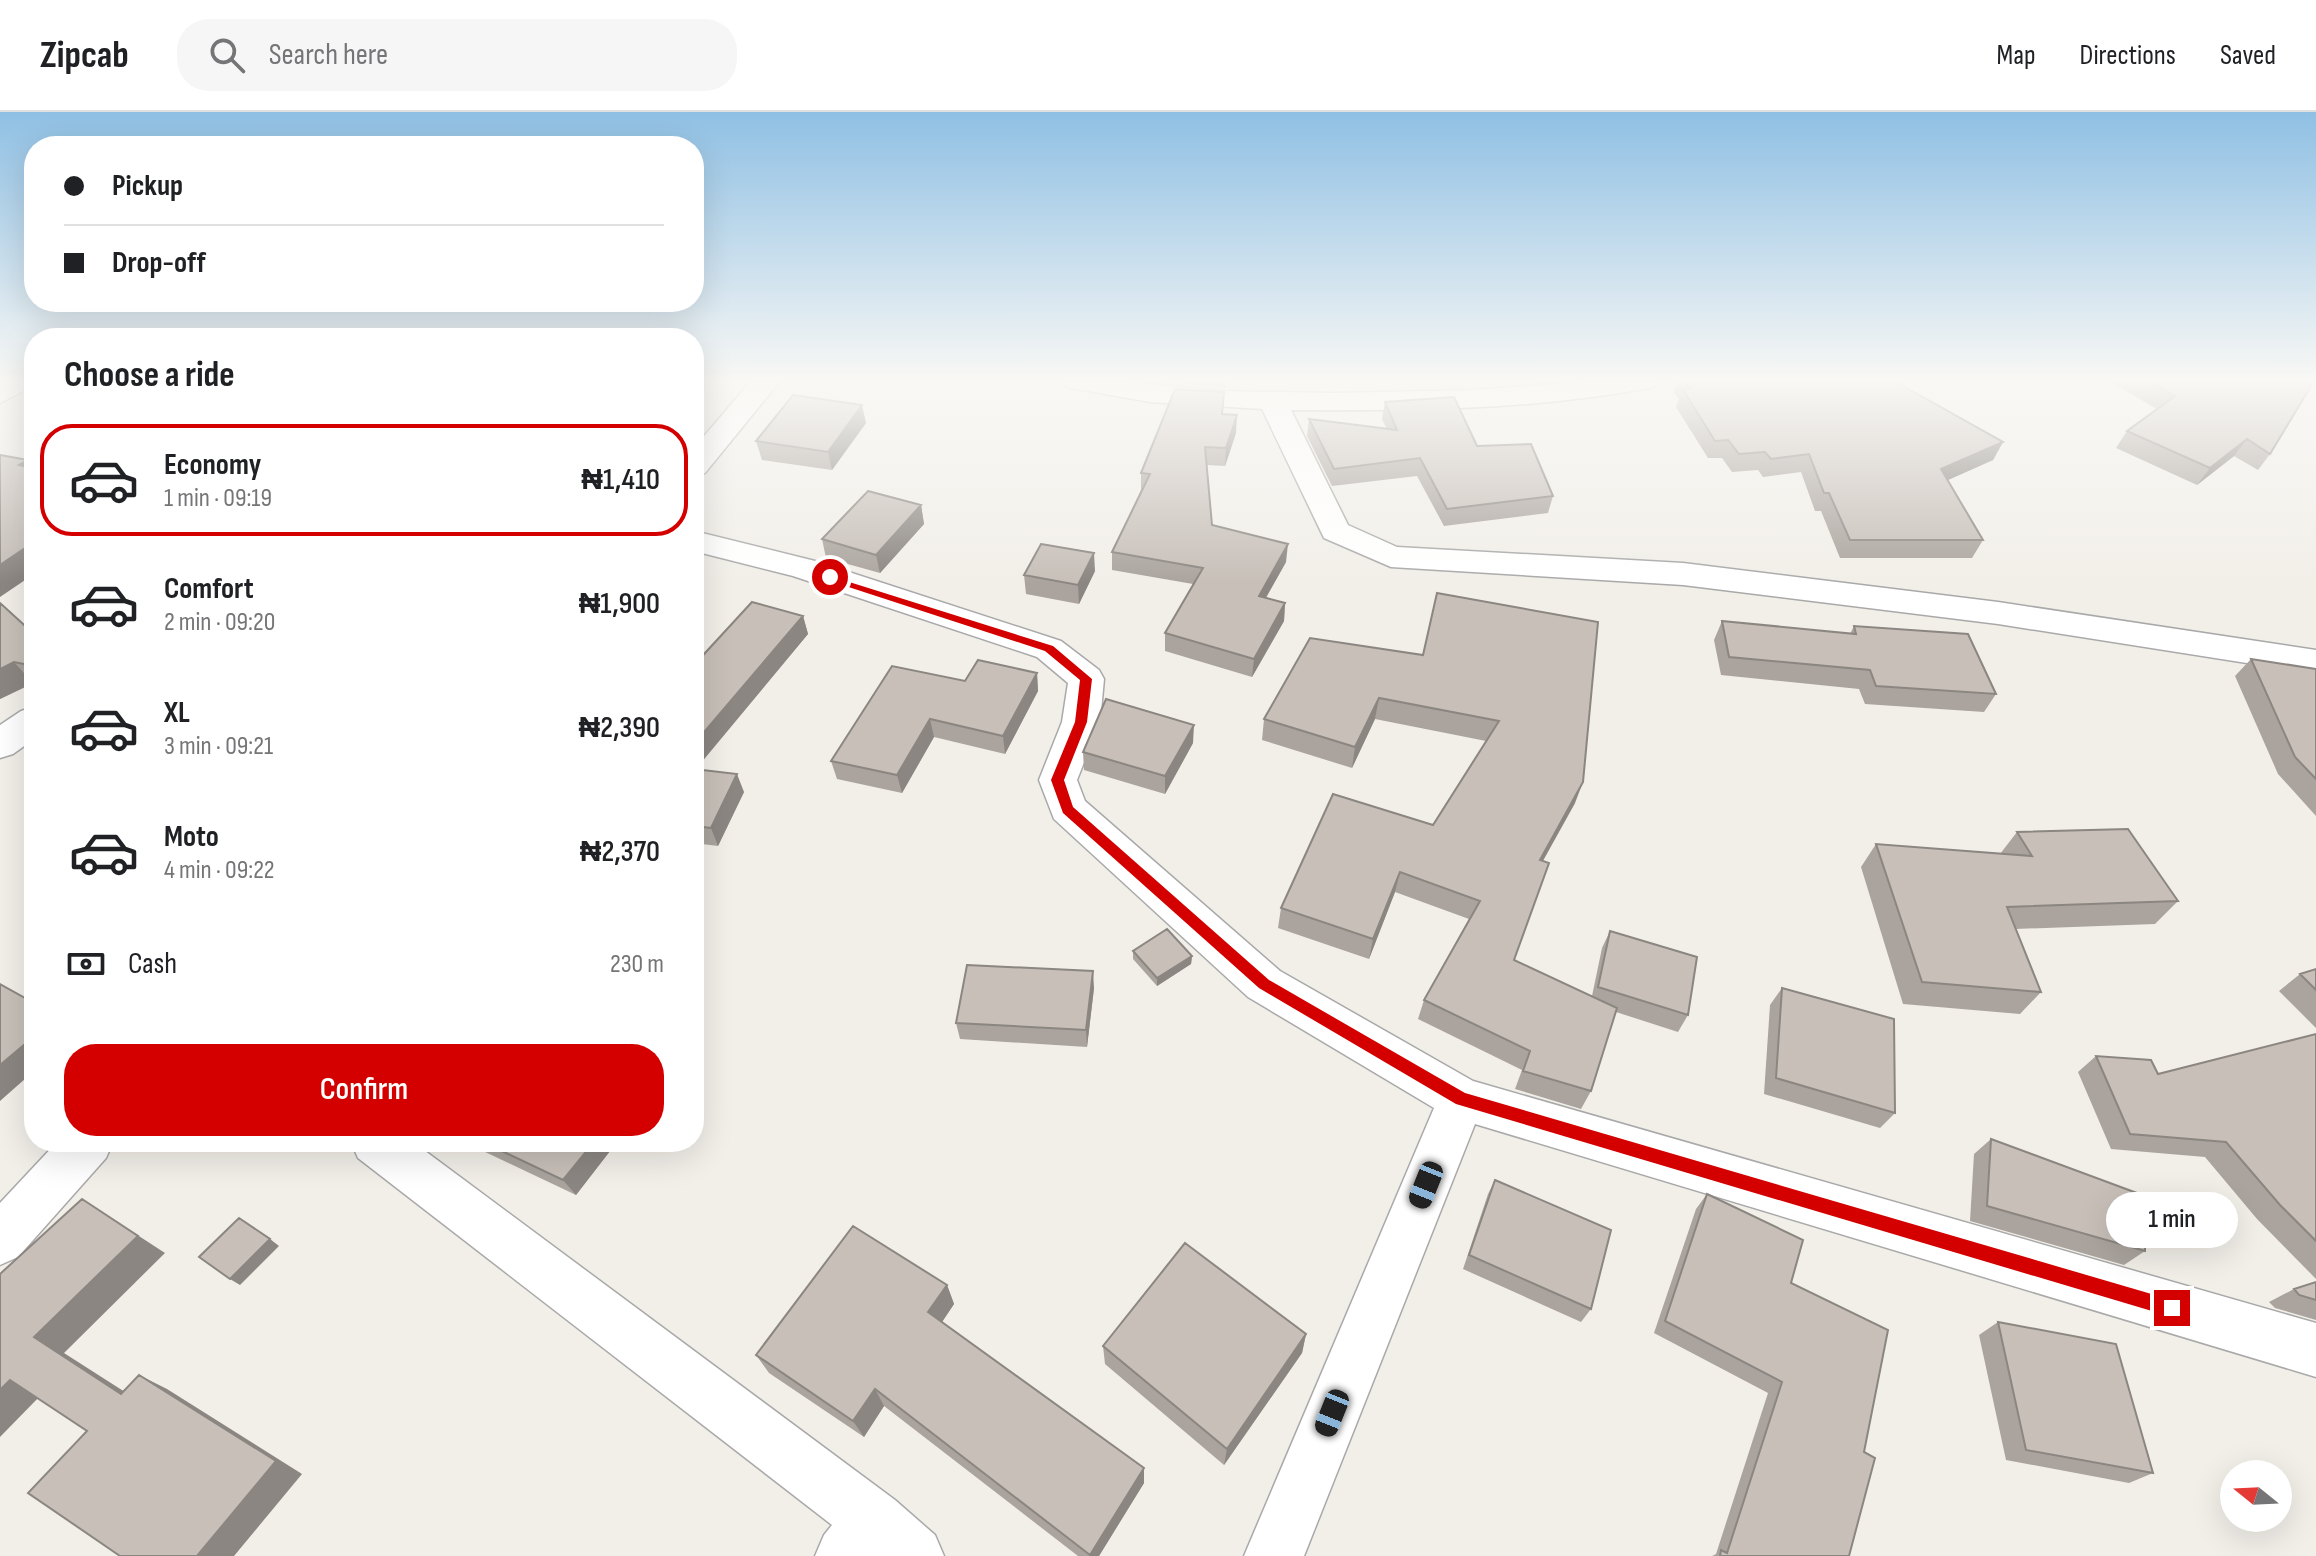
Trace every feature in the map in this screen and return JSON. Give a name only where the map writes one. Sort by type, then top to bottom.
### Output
[{"type":"street","points":[[1295,448],[1335,531],[1391,557],[1683,574],[1998,613],[2316,662]]},
{"type":"street","points":[[704,543],[803,568],[1049,649],[1086,679],[1081,722],[1058,780],[1068,809],[1264,984],[1461,1099],[2316,1350]]},
{"type":"street","points":[[0,744],[24,727]]},
{"type":"street","points":[[1274,1556],[1461,1099]]},
{"type":"street","points":[[0,1240],[80,1152]]},
{"type":"street","points":[[388,1152],[878,1544]]},
{"type":"building","points":[[804,448],[831,448],[828,452]]},
{"type":"building","points":[[1151,448],[1205,448],[1212,525],[1288,544],[1259,596],[1285,603],[1254,659],[1165,633],[1203,568],[1112,552],[1150,474],[1141,473]]},
{"type":"building","points":[[1324,448],[1533,448],[1553,496],[1447,509],[1420,458],[1334,469]]},
{"type":"building","points":[[1735,448],[1988,448],[1941,469],[1983,540],[1850,540],[1829,493],[1824,493],[1809,454],[1771,459],[1765,452],[1739,454]]},
{"type":"building","points":[[2166,448],[2235,448],[2210,468]]},
{"type":"building","points":[[0,455],[24,459],[19,465],[24,466],[24,549],[0,565]]},
{"type":"building","points":[[868,491],[921,505],[876,555],[822,539]]},
{"type":"building","points":[[1041,544],[1094,553],[1078,585],[1024,575]]},
{"type":"building","points":[[1437,593],[1598,622],[1583,782],[1540,860],[1549,863],[1514,960],[1617,1008],[1591,1091],[1523,1071],[1530,1051],[1424,1000],[1480,901],[1400,872],[1373,939],[1281,908],[1333,794],[1433,825],[1499,721],[1379,698],[1355,747],[1264,719],[1310,638],[1423,655]]},
{"type":"building","points":[[752,602],[803,616],[704,732],[704,654]]},
{"type":"building","points":[[0,603],[24,625],[24,664],[14,662],[0,669]]},
{"type":"building","points":[[1722,621],[1856,634],[1854,626],[1968,634],[1996,694],[1876,686],[1870,670],[1729,657]]},
{"type":"building","points":[[2251,659],[2316,669],[2316,779],[2295,757]]},
{"type":"building","points":[[978,660],[1037,673],[1003,736],[930,719],[897,775],[831,761],[892,666],[965,681]]},
{"type":"building","points":[[1106,699],[1194,725],[1165,776],[1083,752]]},
{"type":"building","points":[[704,770],[737,774],[711,828],[704,827]]},
{"type":"building","points":[[2128,829],[2178,901],[2007,907],[2041,992],[1922,982],[1876,844],[2032,856],[2017,832]]},
{"type":"building","points":[[1167,929],[1192,956],[1157,978],[1133,951]]},
{"type":"building","points":[[1610,931],[1697,957],[1688,1015],[1598,987]]},
{"type":"building","points":[[967,965],[1093,971],[1086,1030],[956,1023]]},
{"type":"building","points":[[2316,969],[2316,990],[2300,974]]},
{"type":"building","points":[[0,984],[24,997],[24,1045],[0,1065]]},
{"type":"building","points":[[1782,988],[1894,1019],[1895,1113],[1776,1078]]},
{"type":"building","points":[[2316,1034],[2316,1241],[2280,1205],[2226,1142],[2130,1134],[2096,1056],[2151,1060],[2158,1074]]},
{"type":"building","points":[[1991,1139],[2145,1196],[2145,1251],[1987,1206]]},
{"type":"building","points":[[504,1152],[586,1152],[563,1180]]},
{"type":"building","points":[[1495,1180],[1611,1230],[1591,1309],[1469,1255]]},
{"type":"building","points":[[1707,1194],[1803,1240],[1791,1283],[1888,1330],[1864,1452],[1875,1458],[1849,1556],[1720,1556],[1721,1550],[1727,1553],[1782,1382],[1665,1321]]},
{"type":"building","points":[[82,1199],[138,1236],[34,1337],[121,1394],[139,1375],[276,1461],[197,1556],[120,1556],[28,1493],[87,1431],[10,1380],[0,1390],[0,1274]]},
{"type":"building","points":[[239,1218],[270,1239],[230,1279],[199,1257]]},
{"type":"building","points":[[853,1226],[947,1285],[928,1312],[1144,1468],[1090,1555],[875,1389],[853,1421],[756,1355]]},
{"type":"building","points":[[1185,1243],[1306,1334],[1227,1449],[1103,1346]]},
{"type":"building","points":[[2316,1282],[2316,1300],[2299,1295],[2294,1289]]},
{"type":"building","points":[[1998,1322],[2116,1344],[2153,1473],[2026,1450]]},
{"type":"route","points":[[830,577],[1049,649],[1086,679],[1081,722],[1058,780],[1068,809],[1264,984],[1461,1099],[2172,1308]]}]
